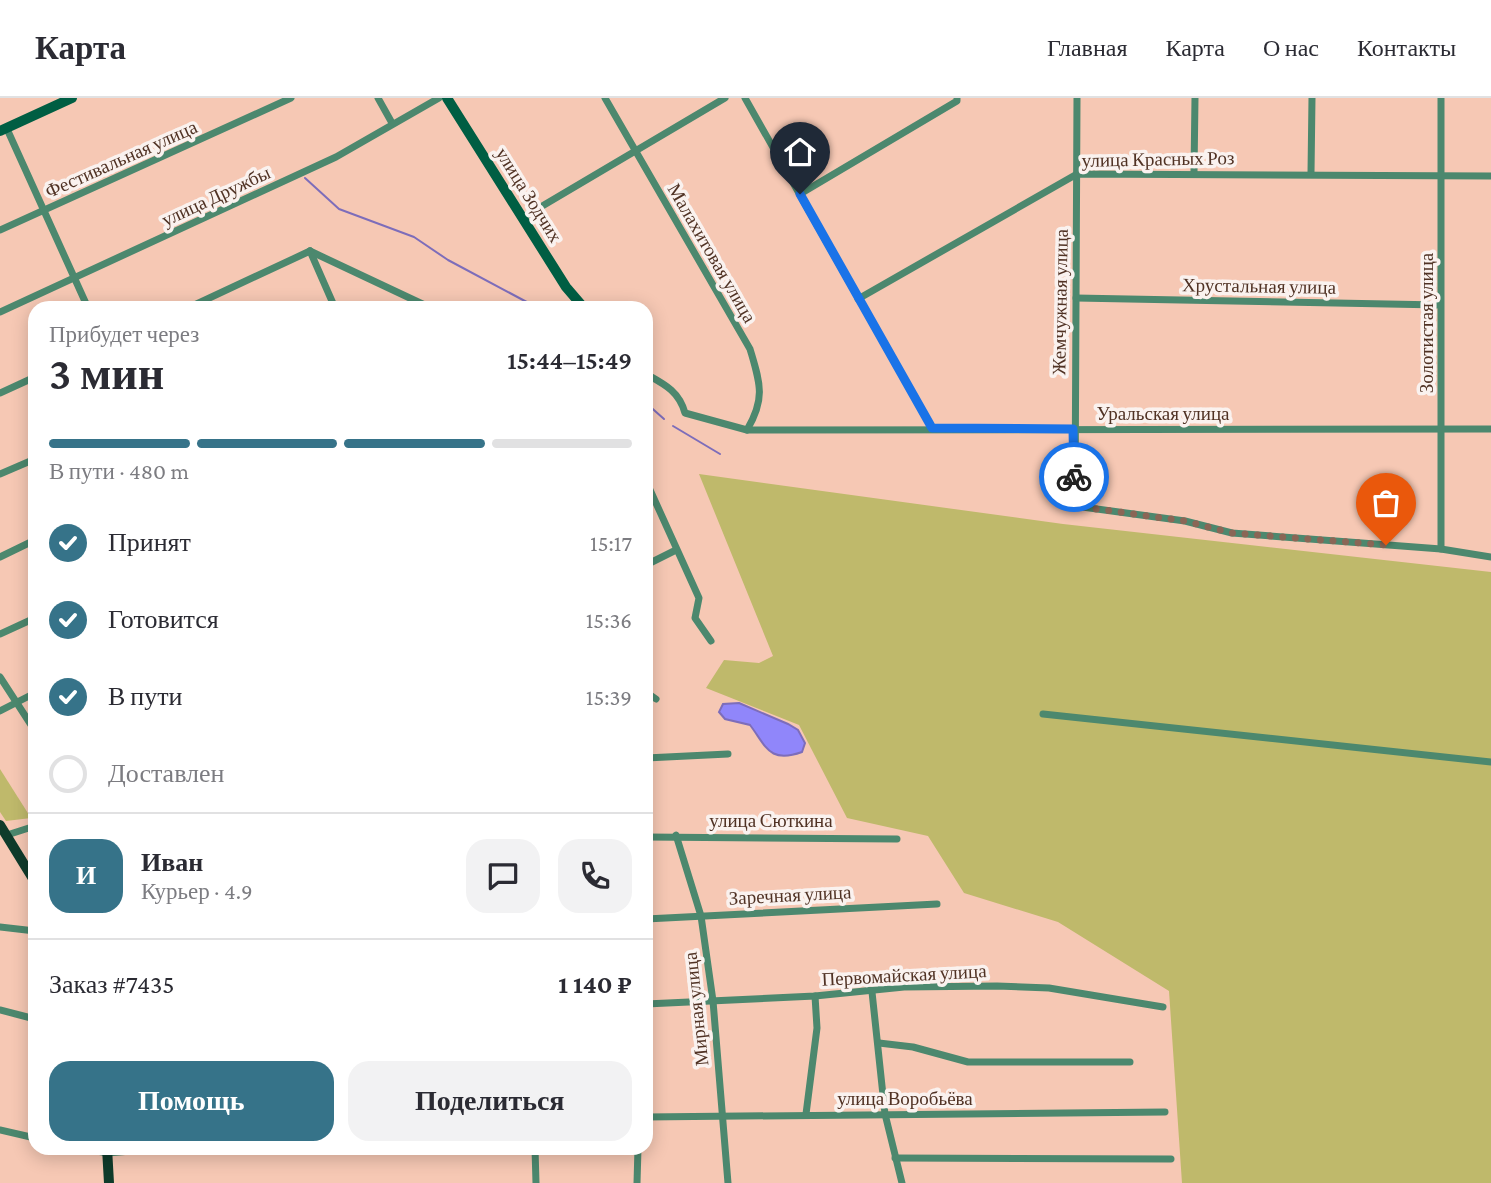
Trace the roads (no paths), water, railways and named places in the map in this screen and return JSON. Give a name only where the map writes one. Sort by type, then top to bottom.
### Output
[{"type":"main road","points":[[2,829],[28,871]]},
{"type":"main road","points":[[107,1155],[109,1183]]},
{"type":"street","points":[[72,98],[58,101],[4,130],[85,301]]},
{"type":"street","name":"Фестивальная улица","points":[[0,230],[291,98]]},
{"type":"street","points":[[377,98],[392,123]]},
{"type":"street","name":"улица Дружбы","points":[[0,312],[336,157],[439,98]]},
{"type":"street","name":"улица Зодчих","points":[[447,98],[566,287],[578,301]]},
{"type":"street","name":"Малахитовая улица","points":[[604,98],[750,349],[760,382],[760,408],[747,429]]},
{"type":"street","points":[[522,218],[724,98]]},
{"type":"street","points":[[745,98],[932,428]]},
{"type":"street","points":[[800,194],[957,101],[957,98]]},
{"type":"street","name":"Жемчужная улица","points":[[1077,98],[1073,429],[1075,506],[1185,521],[1232,533],[1441,549]]},
{"type":"street","points":[[1194,172],[1195,98]]},
{"type":"street","points":[[1311,173],[1312,98]]},
{"type":"street","name":"Золотистая улица","points":[[1441,98],[1441,549]]},
{"type":"street","name":"улица Красных Роз","points":[[858,299],[1077,174],[1194,172],[1491,176]]},
{"type":"street","points":[[203,301],[310,251]]},
{"type":"street","points":[[310,251],[332,301]]},
{"type":"street","points":[[310,251],[417,301]]},
{"type":"street","name":"Хрустальная улица","points":[[1076,298],[1440,305]]},
{"type":"street","name":"Уральская улица","points":[[653,378],[670,387],[682,401],[685,413],[747,429],[1491,429]]},
{"type":"street","points":[[0,393],[28,380]]},
{"type":"street","points":[[0,474],[28,462]]},
{"type":"street","points":[[653,497],[699,598],[695,618],[711,641]]},
{"type":"street","points":[[0,556],[28,543]]},
{"type":"street","points":[[1441,549],[1491,557]]},
{"type":"street","points":[[653,562],[676,550]]},
{"type":"street","points":[[0,634],[28,621]]},
{"type":"street","points":[[0,677],[28,719]]},
{"type":"street","points":[[0,711],[28,696]]},
{"type":"street","points":[[1043,714],[1491,762]]},
{"type":"street","points":[[653,758],[728,754]]},
{"type":"street","points":[[2,829],[28,827]]},
{"type":"street","name":"Мирная улица","points":[[676,835],[701,916],[713,1001],[728,1183]]},
{"type":"street","name":"улица Сюткина","points":[[653,837],[897,839]]},
{"type":"street","name":"Заречная улица","points":[[653,919],[937,904]]},
{"type":"street","points":[[0,927],[28,930]]},
{"type":"street","name":"Первомайская улица","points":[[653,1004],[815,996],[904,987],[1049,988],[1163,1007]]},
{"type":"street","points":[[872,992],[885,1114],[902,1183]]},
{"type":"street","points":[[806,1114],[817,1028],[815,996]]},
{"type":"street","points":[[0,1010],[28,1017]]},
{"type":"street","points":[[879,1043],[914,1047],[968,1062],[1130,1062]]},
{"type":"street","name":"улица Воробьёва","points":[[653,1117],[1165,1112]]},
{"type":"street","points":[[0,1130],[28,1136]]},
{"type":"street","points":[[535,1155],[536,1183]]},
{"type":"street","points":[[637,1183],[638,1155]]},
{"type":"street","points":[[895,1158],[1171,1159]]},
{"type":"waterway","points":[[305,178],[339,209],[414,237],[448,260],[525,301]]},
{"type":"waterway","points":[[653,409],[664,419]]},
{"type":"waterway","points":[[673,426],[720,454]]}]
